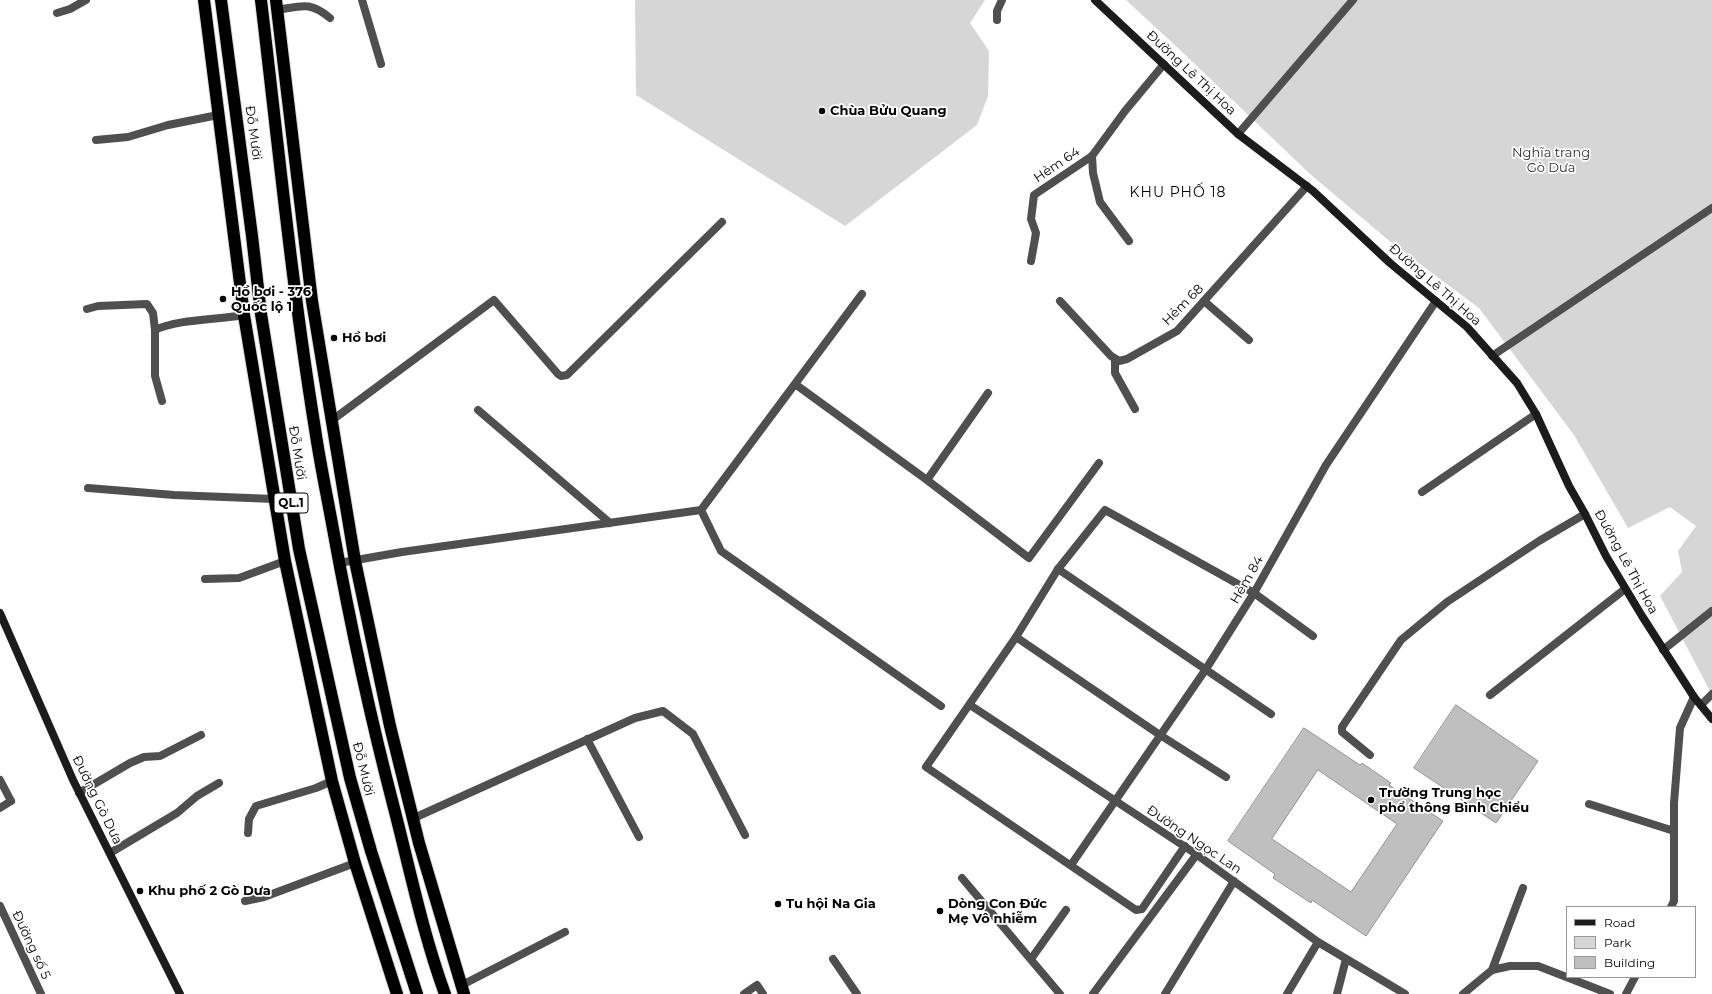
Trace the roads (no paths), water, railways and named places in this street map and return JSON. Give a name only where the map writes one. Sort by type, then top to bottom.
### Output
[{"type":"highway","name":"QL.1","points":[[204,0],[244,315],[285,561],[332,781],[355,862],[397,994]]},
{"type":"highway","name":"Đỗ Mười","points":[[221,0],[261,314],[299,549],[350,778],[371,851],[417,994]]},
{"type":"highway","name":"Đỗ Mười","points":[[261,0],[297,299],[314,422],[340,563],[358,658],[384,769],[418,905],[437,972],[445,994]]},
{"type":"highway","points":[[277,5],[312,301],[331,421],[356,561],[390,726],[419,843],[463,989]]},
{"type":"street","points":[[57,13],[70,9],[86,0]]},
{"type":"street","points":[[362,0],[381,64]]},
{"type":"street","points":[[997,20],[997,11],[1002,0]]},
{"type":"street","name":"Đường Lê Thị Hoa","points":[[1094,0],[1238,134],[1307,186],[1390,263],[1467,327],[1516,383],[1536,414],[1568,486],[1585,514],[1606,556],[1625,589],[1694,697],[1712,719]]},
{"type":"street","points":[[1238,134],[1353,0]]},
{"type":"street","points":[[277,5],[309,5],[320,10],[330,18]]},
{"type":"street","name":"Hẻm 64","points":[[1032,261],[1036,232],[1031,219],[1034,195],[1092,156],[1164,64]]},
{"type":"street","points":[[96,140],[128,137],[168,125],[218,115]]},
{"type":"street","points":[[1092,156],[1093,173],[1100,202],[1129,241]]},
{"type":"street","name":"Hẻm 68","points":[[1115,360],[1127,359],[1177,331],[1307,186]]},
{"type":"street","points":[[1492,356],[1712,208]]},
{"type":"street","points":[[331,421],[494,300],[558,374],[561,376],[567,375],[722,222]]},
{"type":"street","points":[[340,563],[402,552],[701,510],[862,294]]},
{"type":"street","points":[[1060,301],[1115,360],[1115,373],[1135,409]]},
{"type":"street","points":[[1204,301],[1249,340]]},
{"type":"street","name":"Hẻm 84","points":[[1071,865],[1206,669],[1254,593],[1326,465],[1436,301]]},
{"type":"street","points":[[87,309],[98,306],[147,304],[153,313],[155,330],[155,376],[162,401]]},
{"type":"street","points":[[155,330],[166,325],[224,319],[244,315]]},
{"type":"street","points":[[795,384],[927,480],[1029,558],[1100,462]]},
{"type":"street","points":[[927,480],[988,393]]},
{"type":"street","points":[[478,410],[610,523]]},
{"type":"street","points":[[1422,492],[1536,414]]},
{"type":"street","points":[[88,488],[174,496],[274,499]]},
{"type":"street","points":[[701,510],[720,550],[941,706]]},
{"type":"street","points":[[1185,846],[1142,909],[1136,910],[926,767],[1016,637],[1058,569],[1105,510],[1254,593],[1313,636]]},
{"type":"street","points":[[1370,754],[1342,732],[1342,727],[1401,640],[1447,602],[1539,541],[1585,514]]},
{"type":"street","points":[[205,579],[239,578],[285,561]]},
{"type":"street","points":[[1058,569],[1271,714]]},
{"type":"street","points":[[1490,695],[1625,589]]},
{"type":"street","points":[[1663,650],[1712,611]]},
{"type":"street","name":"Đường Gò Dưa","points":[[0,613],[79,793],[180,994]]},
{"type":"street","points":[[1016,637],[1160,735],[1226,777]]},
{"type":"street","points":[[1701,706],[1712,694]]},
{"type":"street","points":[[1672,906],[1674,901],[1674,803],[1680,728],[1694,697]]},
{"type":"street","name":"Đường Ngọc Lan","points":[[970,705],[1185,846],[1318,942],[1405,994]]},
{"type":"street","points":[[414,818],[635,718],[663,711],[693,734],[745,835]]},
{"type":"street","points":[[79,793],[130,763],[144,757],[160,756],[201,735]]},
{"type":"street","points":[[587,740],[639,837]]},
{"type":"street","points":[[0,780],[11,801],[0,808]]},
{"type":"street","points":[[248,833],[249,819],[256,806],[316,788],[332,781]]},
{"type":"street","points":[[110,853],[177,813],[197,796],[219,783]]},
{"type":"street","points":[[1589,804],[1674,831]]},
{"type":"street","points":[[1093,994],[1195,853]]},
{"type":"street","points":[[245,901],[264,897],[355,862]]},
{"type":"street","points":[[962,878],[1060,994]]},
{"type":"street","points":[[1165,994],[1234,881]]},
{"type":"street","points":[[1492,970],[1523,888]]},
{"type":"street","name":"Đường số 5","points":[[0,906],[41,994]]},
{"type":"street","points":[[1031,959],[1066,910]]},
{"type":"street","points":[[463,989],[565,932]]},
{"type":"street","points":[[1287,994],[1318,942]]},
{"type":"street","points":[[833,959],[857,994]]},
{"type":"street","points":[[1337,994],[1346,959]]},
{"type":"street","points":[[1464,994],[1492,970],[1510,966],[1538,966],[1566,977]]},
{"type":"street","points":[[1569,978],[1610,994]]},
{"type":"street","points":[[1626,994],[1634,978]]},
{"type":"street","points":[[744,994],[757,985],[763,994]]},
{"type":"place","name":"Chùa Bửu Quang","points":[[822,111]]},
{"type":"place","name":"Hồ bơi - 376 Quốc lộ 1","points":[[223,299]]},
{"type":"place","name":"Hồ bơi","points":[[334,338]]},
{"type":"place","name":"Trường Trung học phổ thông Bình Chiểu","points":[[1371,800]]},
{"type":"place","name":"Khu phố 2 Gò Dưa","points":[[140,891]]},
{"type":"place","name":"Tu hội Na Gia","points":[[778,904]]},
{"type":"place","name":"Dòng Con Đức Mẹ Vô nhiễm","points":[[940,911]]},
{"type":"district","name":"KHU PHỐ 18","points":[[1178,193]]},
{"type":"park label","name":"Nghĩa trang Gò Dưa","points":[[1551,160]]}]
